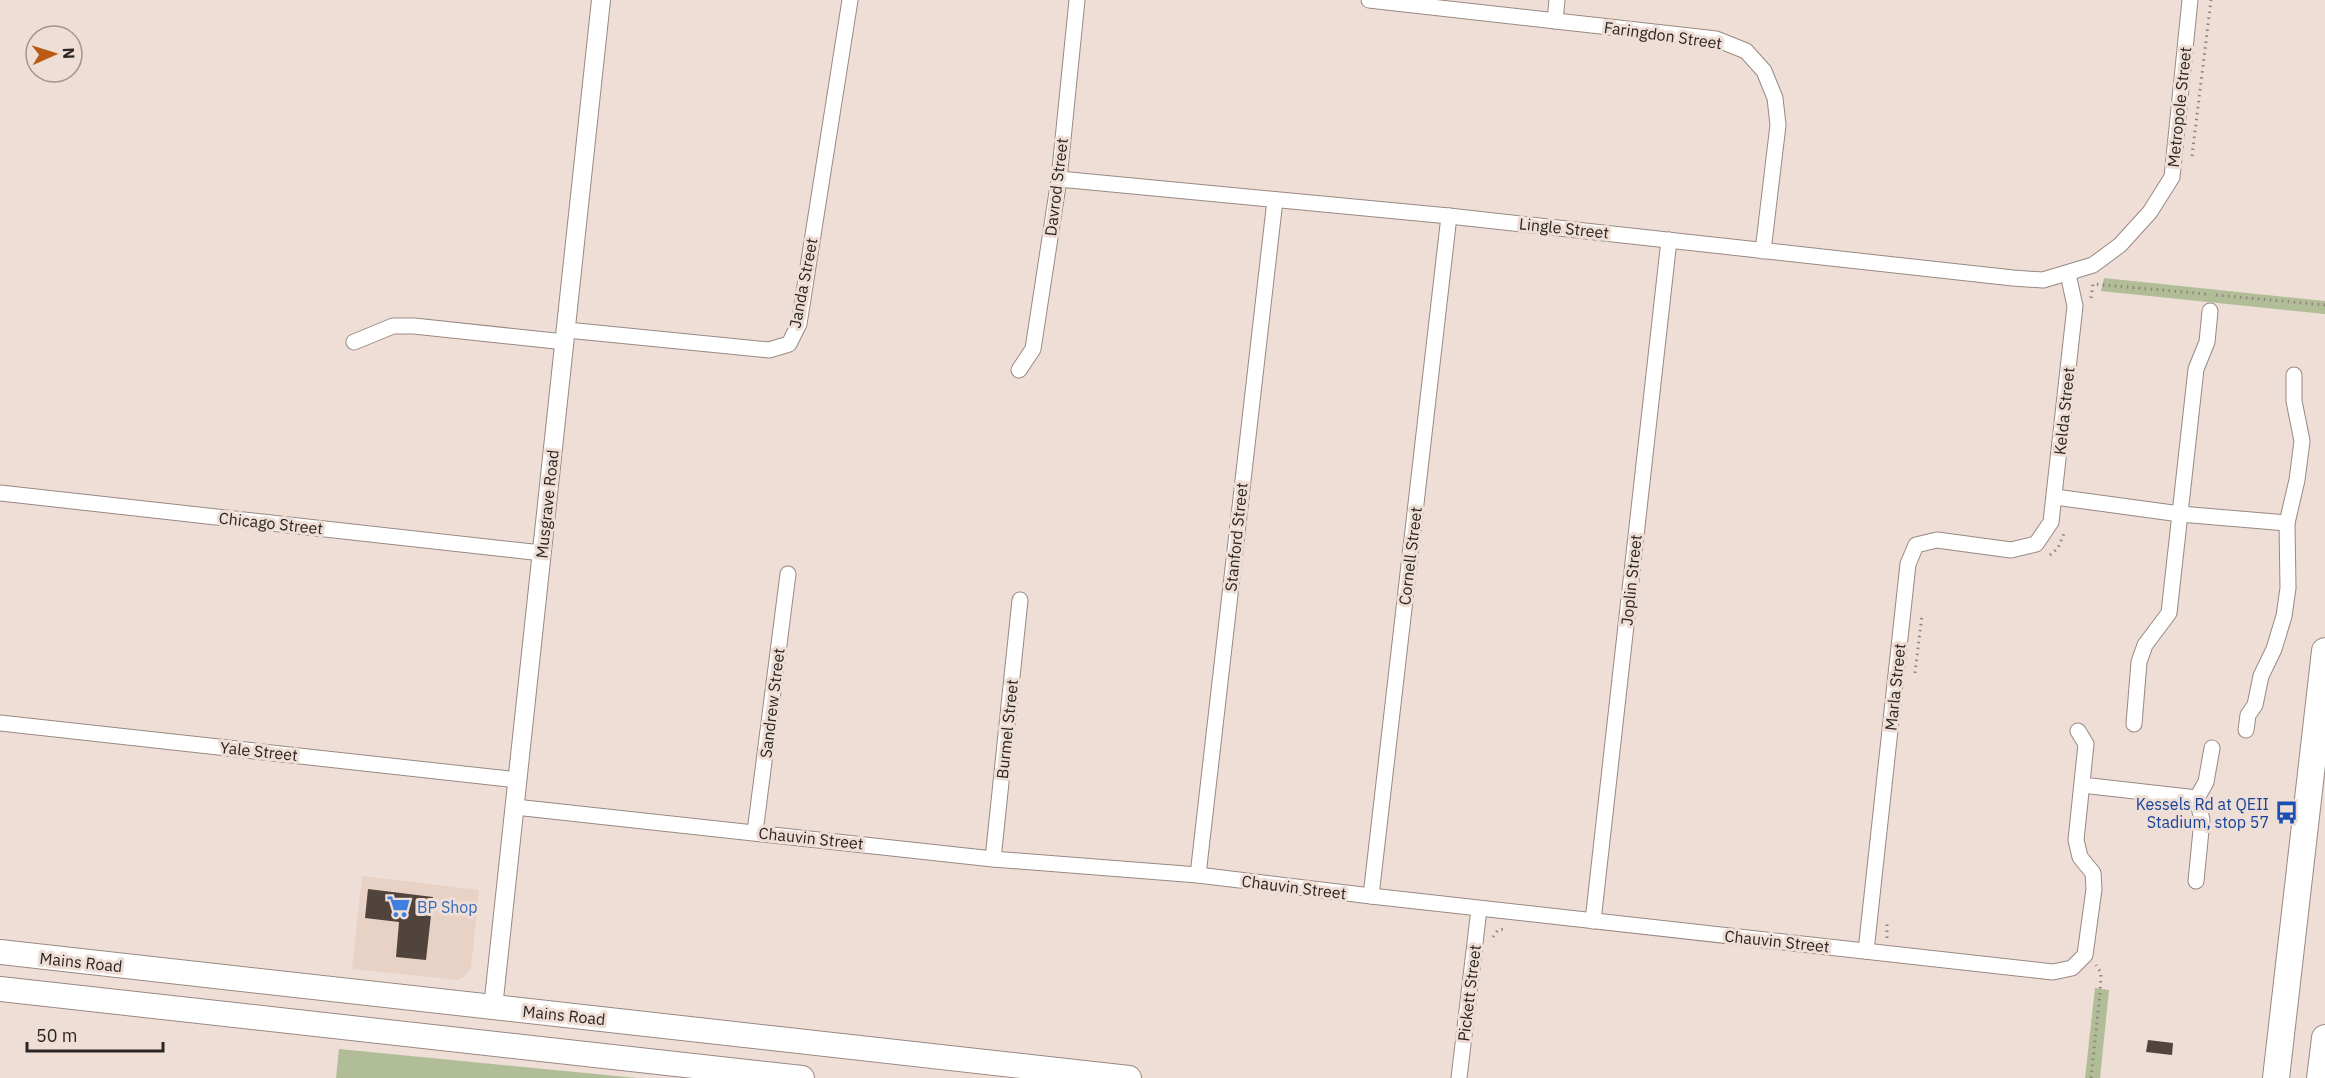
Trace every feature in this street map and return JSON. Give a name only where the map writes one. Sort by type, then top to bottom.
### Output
[{"type":"highway","points":[[2276,1078],[2325,651]]},
{"type":"highway","points":[[2320,1078],[2325,1038]]},
{"type":"main road","name":"Mains Road","points":[[0,952],[1025,1072],[1129,1078]]},
{"type":"main road","points":[[0,989],[667,1070],[802,1078]]},
{"type":"street","name":"Musgrave Road","points":[[493,1008],[602,0]]},
{"type":"street","name":"Janda Street","points":[[354,342],[393,326],[414,326],[769,350],[789,344],[799,324],[850,0]]},
{"type":"street","name":"Davrod Street","points":[[1019,370],[1033,350],[1059,178],[1077,0]]},
{"type":"street","name":"Faringdon Street","points":[[1369,0],[1716,39],[1746,51],[1764,71],[1775,98],[1778,125],[1763,251]]},
{"type":"street","points":[[1555,21],[1557,0]]},
{"type":"street","name":"Metropole Street","points":[[2068,274],[2093,265],[2120,245],[2150,212],[2172,177],[2190,0]]},
{"type":"street","name":"Lingle Street","points":[[1059,178],[1449,216],[2013,278],[2043,280],[2068,274]]},
{"type":"street","name":"Stanford Street","points":[[1198,875],[1275,200]]},
{"type":"street","name":"Cornell Street","points":[[1371,896],[1449,216]]},
{"type":"street","name":"Joplin Street","points":[[1593,921],[1669,240]]},
{"type":"street","name":"Kelda Street","points":[[2036,543],[2051,522],[2055,497],[2074,306],[2068,274]]},
{"type":"street","points":[[2134,724],[2139,662],[2145,645],[2169,613],[2196,369],[2207,342],[2210,311]]},
{"type":"street","points":[[2246,730],[2248,715],[2255,705],[2261,676],[2274,649],[2284,616],[2288,588],[2287,522],[2297,480],[2302,441],[2294,401],[2294,375]]},
{"type":"street","name":"Chicago Street","points":[[0,493],[542,553]]},
{"type":"street","points":[[2055,497],[2180,514],[2287,522]]},
{"type":"street","name":"Marla Street","points":[[1866,951],[1908,564],[1916,545],[1937,540],[2011,550],[2036,543]]},
{"type":"street","name":"Sandrew Street","points":[[755,832],[788,574]]},
{"type":"street","name":"Burmel Street","points":[[993,859],[1020,600]]},
{"type":"street","name":"Yale Street","points":[[0,723],[518,780]]},
{"type":"street","points":[[2078,731],[2086,744],[2082,785],[2197,798]]},
{"type":"street","points":[[2196,881],[2202,820],[2197,798],[2206,782],[2212,748]]},
{"type":"street","name":"Chauvin Street","points":[[515,807],[993,859],[1198,875],[1479,909],[2053,972],[2072,968],[2085,955],[2094,889],[2093,873],[2080,857],[2076,840],[2082,785]]},
{"type":"street","name":"Pickett Street","points":[[1459,1078],[1479,909]]},
{"type":"path","points":[[1492,939],[1498,930],[1512,928]]},
{"type":"path","points":[[2091,971],[2100,960]]},
{"type":"path","points":[[2091,1078],[2101,973],[2096,965]]},
{"type":"shaded area","points":[[362,876],[479,890],[471,968],[465,976],[459,980],[352,969]]},
{"type":"green space","points":[[2104,278],[2325,301],[2325,314],[2101,291]]},
{"type":"green space","points":[[2095,988],[2109,990],[2100,1078],[2085,1078]]},
{"type":"green space","points":[[339,1049],[637,1078],[336,1078]]},
{"type":"building","name":"BP Shop","points":[[368,889],[433,897],[426,960],[396,957],[399,922],[365,918]]},
{"type":"building","points":[[2148,1040],[2173,1043],[2172,1055],[2146,1052]]},
{"type":"place","name":"Kessels Rd at QEII Stadium, stop 57","points":[[2287,813]]},
{"type":"place","name":"BP Shop","points":[[399,907]]}]
